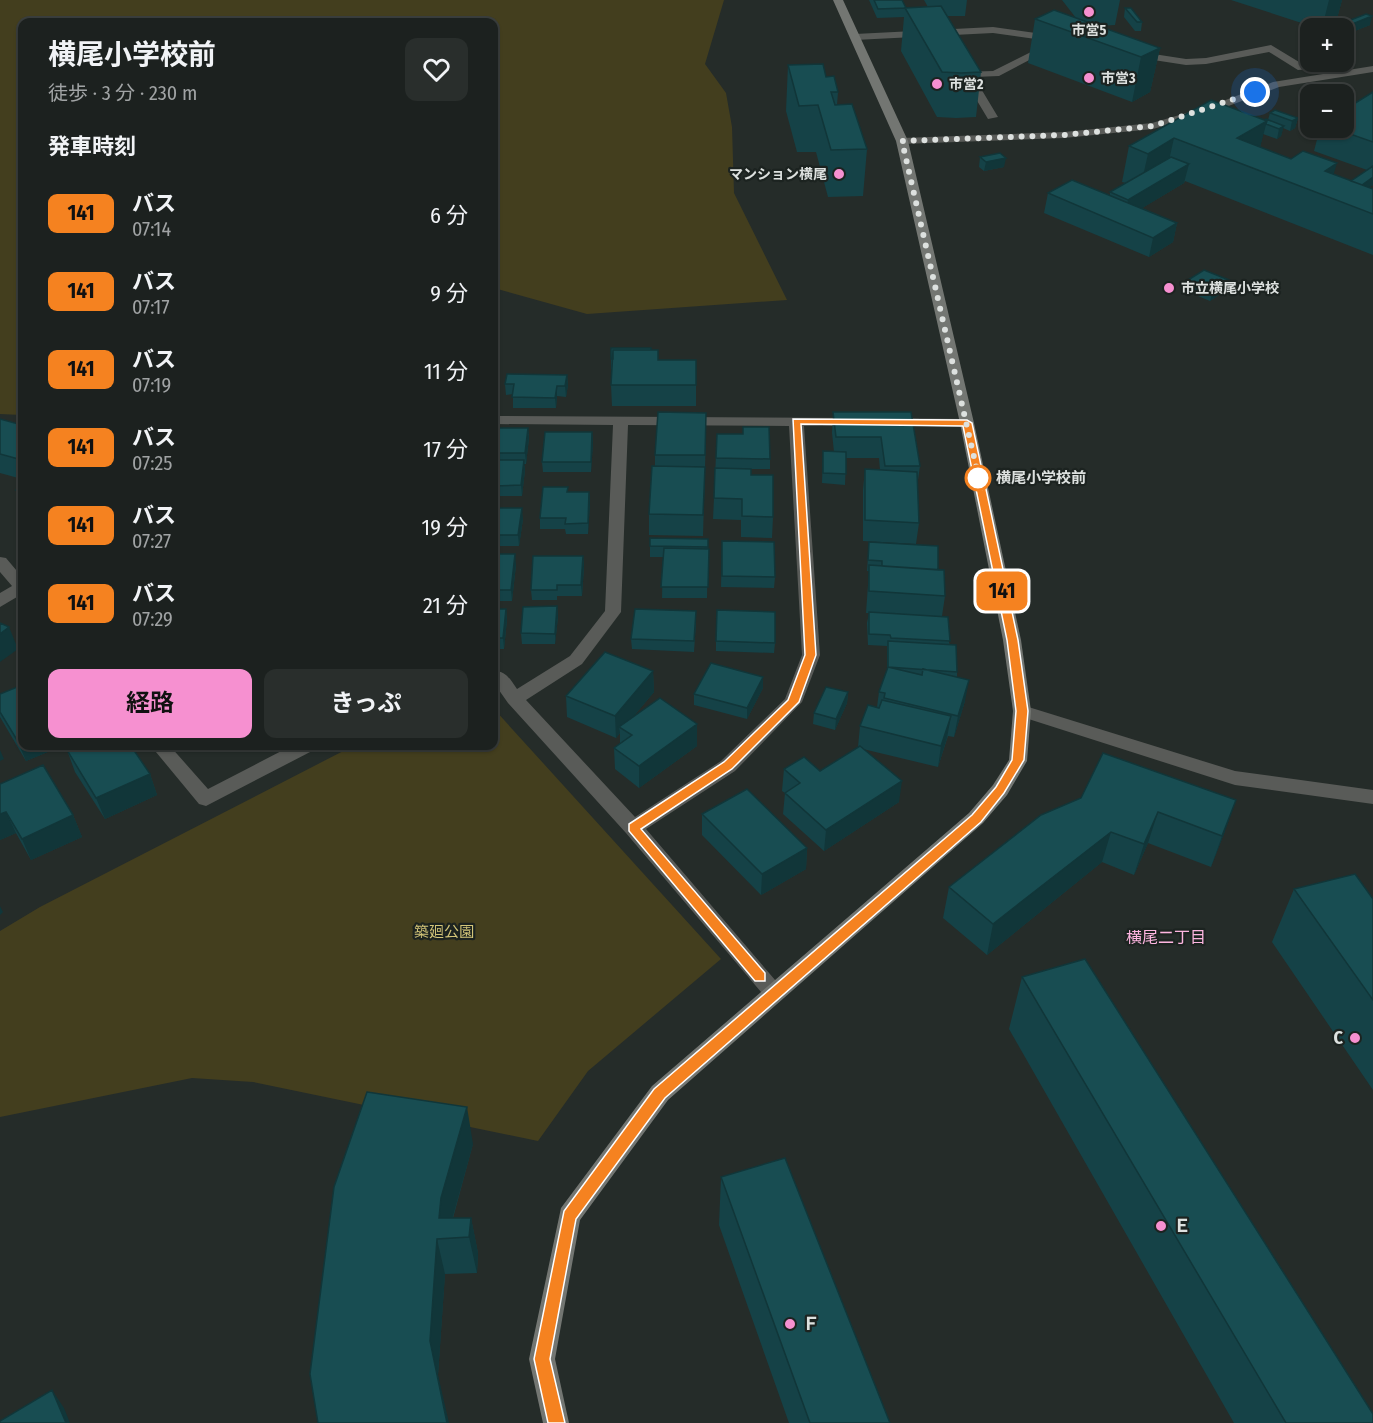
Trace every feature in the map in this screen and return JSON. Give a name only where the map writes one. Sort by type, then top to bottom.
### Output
[{"type":"street","points":[[556,1423],[542,1359],[569,1216],[660,1093],[976,818],[1000,790],[1018,760],[1022,711],[1012,640],[967,423],[902,141],[838,0]]},
{"type":"street","points":[[855,37],[943,36],[993,30],[1073,42]]},
{"type":"street","points":[[992,117],[964,70],[995,74],[1048,47],[1028,40],[1028,34]]},
{"type":"street","points":[[1123,53],[1186,62],[1206,62],[1271,48],[1300,67]]},
{"type":"street","points":[[1354,71],[1373,69]]},
{"type":"street","points":[[902,141],[1064,135],[1153,126],[1211,109],[1277,84],[1350,72]]},
{"type":"street","points":[[498,420],[967,423]]},
{"type":"street","points":[[514,699],[576,660],[613,612],[621,421]]},
{"type":"street","points":[[633,828],[728,766],[793,702],[811,655],[796,421]]},
{"type":"street","points":[[0,562],[18,575]]},
{"type":"street","points":[[0,601],[18,590]]},
{"type":"street","points":[[498,677],[514,699],[633,828],[774,993]]},
{"type":"street","points":[[1022,711],[1235,778],[1373,797]]},
{"type":"street","points":[[163,750],[206,799],[298,750]]},
{"type":"green space","points":[[0,0],[724,0],[705,64],[726,93],[732,127],[734,193],[787,300],[587,314],[498,289],[498,18],[18,18],[18,415],[0,414]]},
{"type":"green space","name":"築廻公園","points":[[498,713],[721,959],[588,1071],[538,1141],[253,1082],[192,1078],[0,1117],[0,931],[40,907],[345,750],[498,750]]},
{"type":"building","points":[[874,0],[902,0],[906,8],[878,9]]},
{"type":"building","points":[[941,6],[981,72],[942,72],[905,8]]},
{"type":"building","points":[[1125,8],[1131,8],[1142,22],[1137,22]]},
{"type":"building","points":[[1054,10],[1160,48],[1141,57],[1035,19]]},
{"type":"building","points":[[1366,14],[1372,16],[1354,23],[1354,19]]},
{"type":"building","points":[[823,64],[826,77],[834,76],[838,92],[831,92],[835,105],[852,104],[867,149],[831,150],[818,105],[799,106],[788,65]]},
{"type":"building","points":[[1373,92],[1373,142],[1354,135],[1354,104]]},
{"type":"building","points":[[1211,100],[1267,121],[1237,138],[1291,159],[1303,151],[1337,163],[1325,171],[1373,189],[1373,214],[1174,138],[1148,154],[1129,146]]},
{"type":"building","points":[[1275,110],[1298,118],[1292,121],[1270,113]]},
{"type":"building","points":[[1266,119],[1284,126],[1279,129],[1266,124]]},
{"type":"building","points":[[1000,153],[1006,158],[986,162],[980,157]]},
{"type":"building","points":[[1171,157],[1189,164],[1128,200],[1110,192]]},
{"type":"building","points":[[1373,166],[1373,177],[1362,185],[1351,181]]},
{"type":"building","points":[[1072,180],[1177,223],[1153,238],[1048,193]]},
{"type":"building","points":[[1204,270],[1229,280],[1213,291],[1188,280]]},
{"type":"building","points":[[611,348],[651,348],[651,350],[613,350],[613,359],[611,359]]},
{"type":"building","points":[[613,350],[658,350],[658,360],[696,360],[696,385],[611,385]]},
{"type":"building","points":[[507,374],[567,375],[565,386],[557,386],[555,398],[512,397],[514,384],[505,384]]},
{"type":"building","points":[[658,412],[706,413],[705,455],[655,455]]},
{"type":"building","points":[[833,412],[911,412],[920,466],[885,466],[881,437],[836,437]]},
{"type":"building","points":[[0,419],[18,424],[18,459],[0,454]]},
{"type":"building","points":[[743,427],[769,427],[770,459],[716,458],[717,434],[743,434]]},
{"type":"building","points":[[498,428],[528,428],[525,453],[498,453]]},
{"type":"building","points":[[545,432],[592,432],[591,462],[542,462]]},
{"type":"building","points":[[823,451],[846,452],[846,474],[823,473]]},
{"type":"building","points":[[498,460],[524,460],[521,485],[498,486]]},
{"type":"building","points":[[652,466],[705,467],[703,515],[649,514]]},
{"type":"building","points":[[715,468],[751,469],[751,475],[773,475],[773,517],[742,516],[742,499],[714,498]]},
{"type":"building","points":[[865,469],[917,472],[919,523],[865,520]]},
{"type":"building","points":[[543,487],[568,487],[567,492],[589,492],[588,523],[565,524],[566,518],[540,518]]},
{"type":"building","points":[[498,508],[522,508],[518,535],[498,535]]},
{"type":"building","points":[[650,538],[708,539],[708,547],[650,546]]},
{"type":"building","points":[[722,541],[774,542],[775,577],[722,576]]},
{"type":"building","points":[[869,542],[938,546],[938,570],[882,566],[882,561],[868,560]]},
{"type":"building","points":[[664,548],[709,549],[708,587],[661,587]]},
{"type":"building","points":[[498,554],[515,554],[511,590],[498,590]]},
{"type":"building","points":[[533,556],[583,556],[581,585],[557,585],[557,590],[531,590]]},
{"type":"building","points":[[869,565],[944,570],[945,596],[869,591]]},
{"type":"building","points":[[557,606],[555,634],[521,633],[523,607]]},
{"type":"building","points":[[498,609],[506,609],[503,638],[498,638]]},
{"type":"building","points":[[635,609],[696,611],[694,641],[631,639]]},
{"type":"building","points":[[717,610],[775,612],[775,643],[716,641]]},
{"type":"building","points":[[869,612],[948,617],[950,641],[891,638],[890,635],[869,634]]},
{"type":"building","points":[[0,623],[9,627],[0,634]]},
{"type":"building","points":[[888,641],[956,645],[957,672],[888,667]]},
{"type":"building","points":[[605,652],[653,671],[615,716],[566,696]]},
{"type":"building","points":[[711,663],[763,677],[747,708],[694,694]]},
{"type":"building","points":[[888,667],[922,675],[923,669],[969,680],[958,716],[884,698],[885,693],[879,692]]},
{"type":"building","points":[[18,687],[17,740],[0,712],[0,694]]},
{"type":"building","points":[[826,687],[848,692],[836,719],[814,713]]},
{"type":"building","points":[[660,698],[697,724],[639,766],[614,748],[632,735],[619,727]]},
{"type":"building","points":[[882,700],[951,716],[941,746],[860,726],[868,705],[879,708]]},
{"type":"building","points":[[860,746],[902,781],[826,830],[785,793],[800,783],[784,769],[804,757],[820,771]]},
{"type":"building","points":[[67,750],[134,750],[150,774],[96,798]]},
{"type":"building","points":[[1103,753],[1236,800],[1222,836],[1158,812],[1144,844],[1111,832],[993,924],[949,887],[1041,815],[1081,798]]},
{"type":"building","points":[[43,765],[73,815],[22,839],[6,812],[0,814],[0,784]]},
{"type":"building","points":[[747,789],[807,848],[762,874],[702,814]]},
{"type":"building","points":[[1355,874],[1373,899],[1373,1000],[1294,889]]},
{"type":"building","points":[[1085,959],[1373,1414],[1373,1423],[1286,1423],[1022,977]]},
{"type":"building","points":[[367,1092],[467,1107],[441,1198],[439,1218],[471,1218],[469,1237],[437,1239],[430,1341],[447,1423],[318,1423],[310,1374],[334,1187]]},
{"type":"building","points":[[785,1158],[890,1423],[810,1423],[721,1177]]},
{"type":"building","points":[[52,1390],[66,1423],[0,1423],[0,1421]]},
{"type":"bus line","name":"141","points":[[556,1423],[542,1359],[569,1216],[660,1093],[976,818],[1000,790],[1018,760],[1022,711],[1012,640],[967,423],[796,421],[811,655],[793,702],[728,766],[633,828],[760,977]]},
{"type":"place","name":"市営5","points":[[1089,12]]},
{"type":"place","name":"市営3","points":[[1089,78]]},
{"type":"place","name":"市営2","points":[[937,84]]},
{"type":"place","name":"マンション横尾","points":[[839,174]]},
{"type":"place","name":"市立横尾小学校","points":[[1169,288]]},
{"type":"place","name":"横尾小学校前","points":[[978,478]]},
{"type":"place","name":"C","points":[[1355,1038]]},
{"type":"place","name":"Ｅ","points":[[1161,1226]]},
{"type":"place","name":"Ｆ","points":[[790,1324]]},
{"type":"district","name":"横尾二丁目","points":[[1166,937]]},
{"type":"route","points":[[978,478],[981,488],[902,141],[1064,135],[1153,126],[1211,109],[1255,92]]}]
